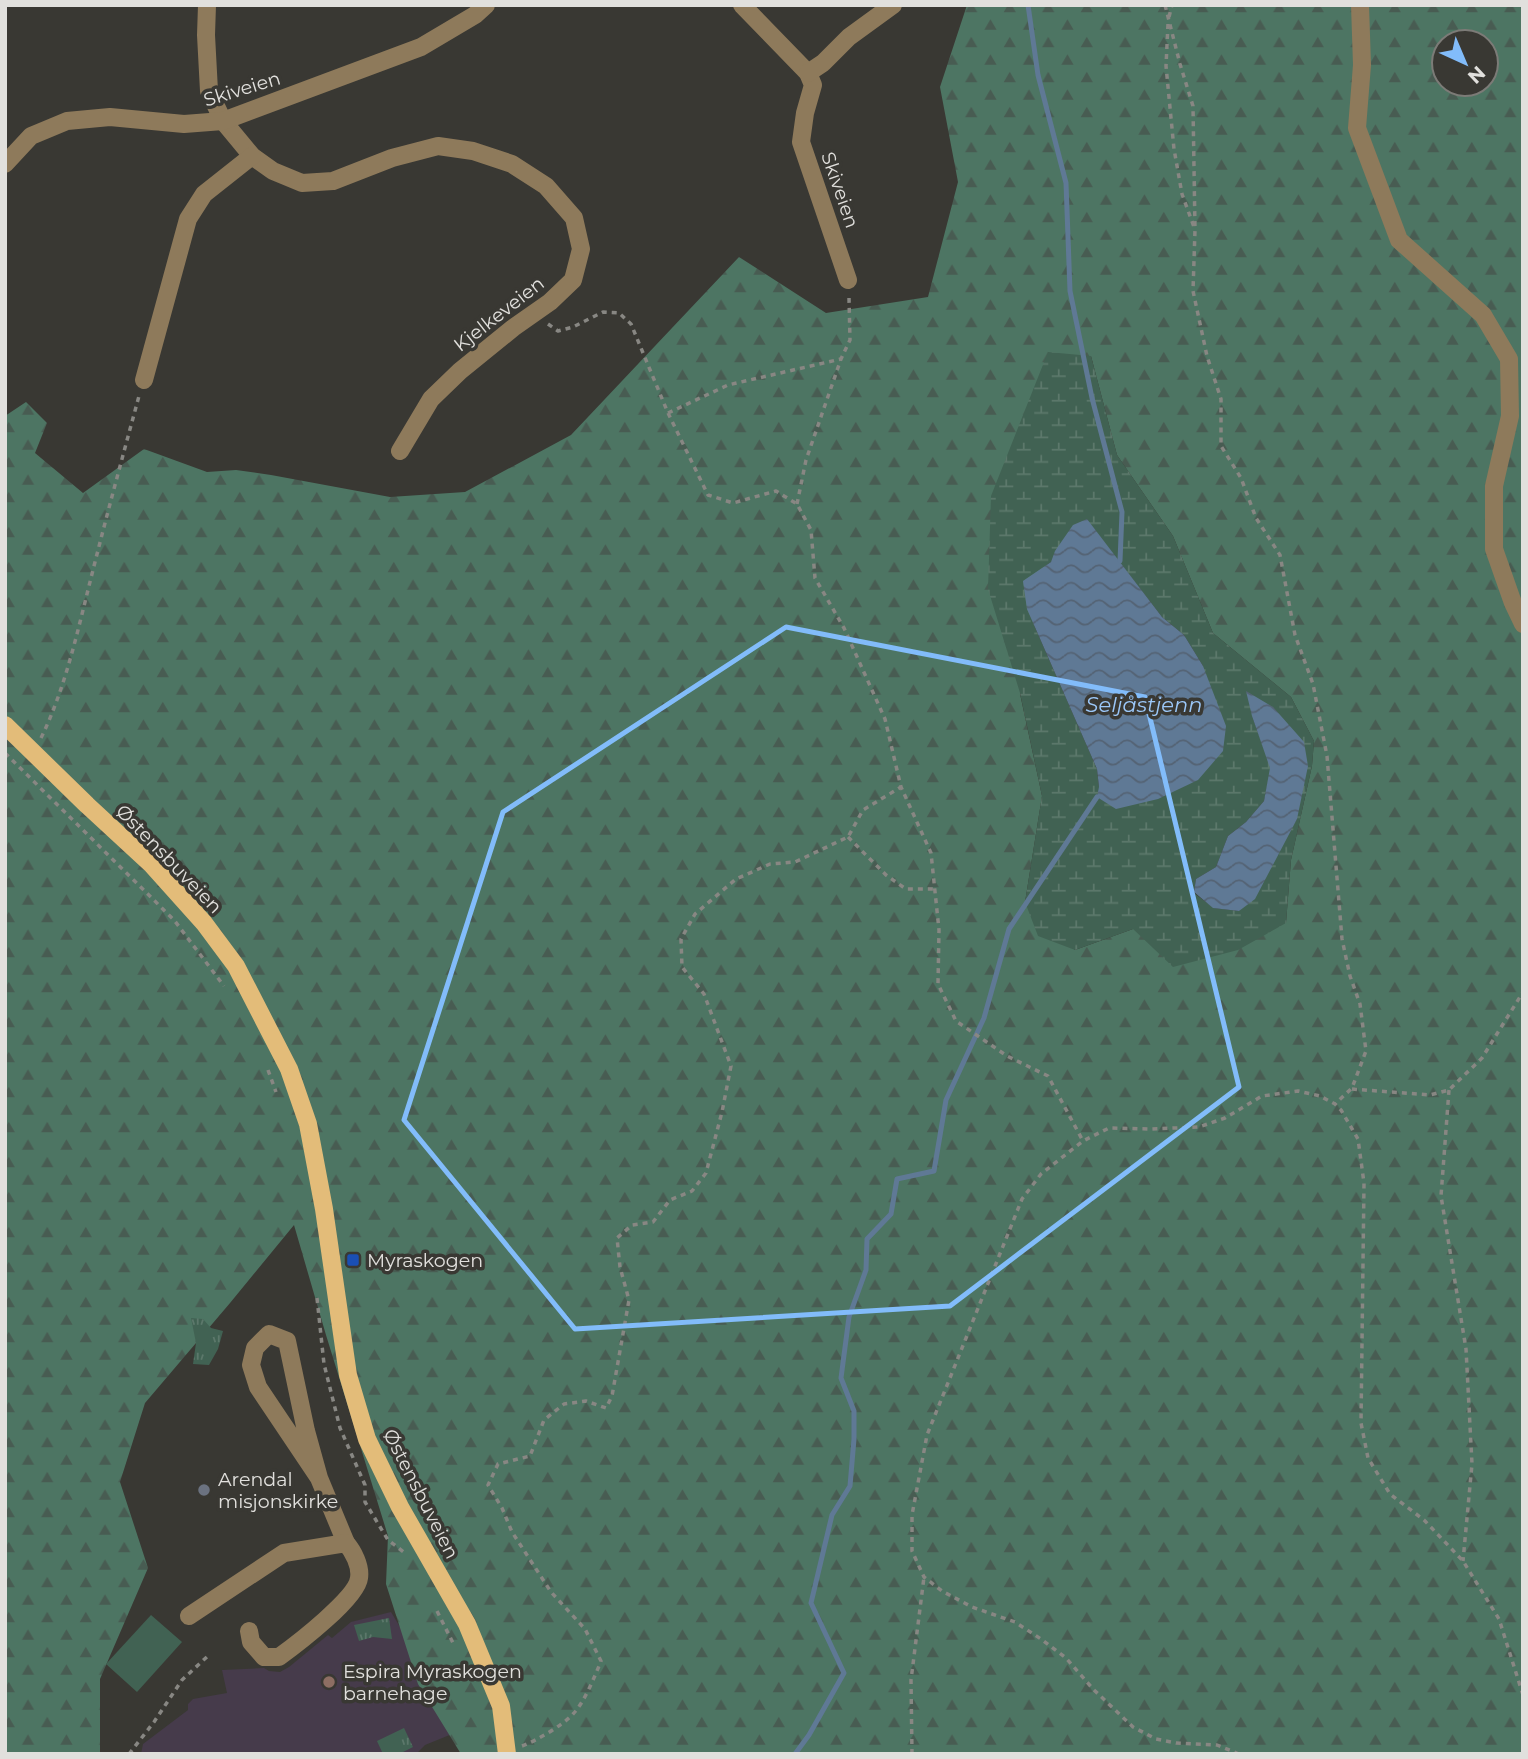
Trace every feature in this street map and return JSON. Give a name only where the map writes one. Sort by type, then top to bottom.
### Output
[{"type":"main road","name":"Østensbuveien","points":[[5,724],[152,866],[204,923],[236,966],[289,1069],[308,1124],[324,1209],[348,1375],[367,1439],[400,1507],[467,1624],[501,1706],[507,1752]]},
{"type":"street","name":"Kjelkeveien","points":[[207,5],[209,91],[223,121],[252,156],[273,171],[302,183],[333,181],[392,158],[438,146],[473,151],[512,164],[546,186],[574,218],[581,249],[573,280],[550,302],[460,370],[431,399],[400,451]]},
{"type":"street","name":"Skiveien","points":[[5,164],[31,136],[67,121],[110,117],[184,124],[223,121],[421,47],[475,15],[486,5]]},
{"type":"street","points":[[742,5],[808,73],[823,63],[849,37],[893,5]]},
{"type":"street","points":[[1360,5],[1362,65],[1357,128],[1399,240],[1483,315],[1509,359],[1510,416],[1494,486],[1494,549],[1523,624]]},
{"type":"street","name":"Skiveien","points":[[808,73],[813,85],[804,113],[801,142],[848,280]]},
{"type":"street","points":[[144,380],[188,219],[204,194],[252,156]]},
{"type":"street","points":[[249,1631],[251,1642],[264,1657],[279,1657],[349,1598],[359,1578],[354,1552],[346,1543],[319,1478],[287,1341],[269,1334],[255,1348],[251,1365],[258,1387],[319,1478]]},
{"type":"street","points":[[189,1616],[284,1553],[346,1543]]},
{"type":"path","points":[[1165,5],[1193,106],[1193,291],[1206,356],[1221,399],[1221,446],[1241,478],[1256,518],[1280,555],[1295,635],[1313,684],[1327,755],[1342,939],[1350,976],[1360,1004],[1366,1051],[1352,1088],[1335,1104]]},
{"type":"path","points":[[1172,5],[1168,20],[1166,66],[1174,149],[1182,194],[1195,230]]},
{"type":"path","points":[[797,504],[806,460],[850,340],[848,280]]},
{"type":"path","points":[[537,312],[558,331],[573,327],[603,312],[619,313],[631,324],[668,413],[708,495],[733,503],[776,491],[797,504],[811,530],[815,578],[844,628],[885,719],[901,787],[931,853],[939,930],[938,984],[956,1021],[1007,1056],[1048,1076],[1083,1141]]},
{"type":"path","points":[[668,413],[728,385],[841,359]]},
{"type":"path","points":[[22,769],[34,753],[54,711],[144,380]]},
{"type":"path","points":[[5,753],[174,920],[229,995]]},
{"type":"path","points":[[507,1752],[535,1741],[574,1714],[601,1661],[585,1629],[551,1592],[512,1532],[488,1485],[498,1464],[530,1456],[544,1420],[564,1404],[586,1401],[606,1408],[612,1396],[629,1300],[620,1267],[617,1238],[632,1225],[653,1222],[670,1200],[692,1191],[706,1173],[724,1101],[731,1066],[704,995],[682,967],[681,939],[695,914],[736,879],[770,864],[795,862],[848,837],[863,810],[901,787]]},
{"type":"path","points":[[848,837],[886,875],[906,889],[935,889]]},
{"type":"path","points":[[1352,1088],[1430,1095],[1449,1090],[1482,1058],[1523,992]]},
{"type":"path","points":[[264,1060],[278,1096]]},
{"type":"path","points":[[1449,1090],[1441,1196],[1466,1349],[1472,1464],[1463,1561]]},
{"type":"path","points":[[1239,1754],[1217,1745],[1156,1739],[1133,1727],[1093,1689],[1066,1658],[1041,1639],[1015,1622],[972,1607],[942,1591],[924,1577],[912,1550],[912,1515],[927,1434],[1022,1199],[1041,1174],[1083,1141],[1109,1128],[1199,1126],[1225,1118],[1262,1096],[1298,1091],[1320,1096],[1341,1110],[1358,1139],[1364,1183],[1362,1423],[1368,1458],[1390,1494],[1423,1520],[1463,1561],[1499,1619],[1523,1695]]},
{"type":"path","points":[[317,1294],[324,1364],[340,1428],[365,1485],[365,1502],[388,1540],[408,1555]]},
{"type":"path","points":[[912,1754],[911,1680],[924,1577]]},
{"type":"path","points":[[437,1612],[455,1645]]},
{"type":"path","points":[[129,1754],[182,1680],[210,1654]]},
{"type":"highlighted area","points":[[786,627],[1145,697],[1239,1087],[950,1306],[575,1329],[404,1120],[503,812]]},
{"type":"shaded area","name":"Espira Myraskogen barnehage","points":[[391,1612],[462,1730],[425,1745],[416,1754],[141,1754],[143,1744],[188,1710],[188,1704],[193,1699],[227,1693],[222,1670],[264,1668],[280,1672],[328,1635],[332,1638],[351,1622]]},
{"type":"green space","points":[[967,5],[1523,5],[1523,1754],[461,1754],[418,1684],[386,1584],[388,1536],[294,1225],[145,1403],[120,1482],[148,1568],[100,1679],[100,1754],[5,1754],[5,416],[26,402],[47,423],[35,453],[83,493],[144,449],[207,472],[236,470],[390,497],[465,492],[571,435],[739,257],[826,313],[928,297],[958,182],[940,87]],"holes":[[[1091,356],[1117,455],[1173,536],[1213,633],[1291,697],[1314,741],[1312,766],[1291,860],[1286,923],[1133,929],[1075,950],[1025,902],[1042,796],[1020,694]]]},
{"type":"green space","points":[[1048,352],[1091,356],[1117,455],[1173,536],[1213,633],[1291,697],[1314,741],[1312,766],[1291,860],[1286,923],[1238,950],[1173,967],[1133,929],[1075,950],[1038,936],[1025,902],[1042,796],[1020,693],[988,589],[991,496]],"holes":[[[1087,520],[1162,617],[1184,635],[1203,666],[1099,787],[1097,769],[1027,609],[1023,581],[1051,562]],[[1252,716],[1297,819],[1239,911],[1214,908],[1194,893],[1196,879],[1216,867],[1228,836],[1246,822],[1264,801],[1271,768]]]},
{"type":"green space","points":[[191,1318],[203,1319],[211,1328],[223,1331],[218,1349],[209,1365],[193,1364],[196,1343]]},
{"type":"green space","points":[[151,1615],[182,1642],[137,1692],[106,1664]]},
{"type":"green space","points":[[389,1618],[392,1639],[373,1637],[359,1641],[354,1625]]},
{"type":"green space","points":[[404,1728],[413,1747],[399,1754],[383,1754],[377,1741]]},
{"type":"water","name":"Seljåstjenn","points":[[1087,519],[1162,617],[1184,635],[1203,666],[1226,726],[1223,751],[1198,780],[1158,799],[1116,809],[1097,797],[1097,769],[1027,609],[1023,581],[1051,562],[1055,551],[1073,525]]},
{"type":"water","points":[[1246,691],[1273,707],[1304,742],[1308,766],[1297,819],[1255,899],[1239,911],[1213,908],[1194,892],[1196,879],[1216,867],[1228,836],[1246,822],[1264,801],[1270,768]]},
{"type":"waterway","points":[[1028,5],[1038,75],[1066,183],[1070,291],[1092,398],[1122,512],[1120,561]]},
{"type":"waterway","points":[[795,1754],[809,1735],[844,1673],[811,1603],[832,1515],[850,1486],[854,1411],[841,1378],[849,1317],[866,1270],[867,1239],[891,1214],[897,1179],[934,1171],[946,1100],[984,1018],[1009,929],[1097,797]]},
{"type":"place","name":"Myraskogen","points":[[353,1260]]},
{"type":"place","name":"Arendal misjonskirke","points":[[204,1490]]},
{"type":"place","name":"Espira Myraskogen barnehage","points":[[329,1682]]}]
